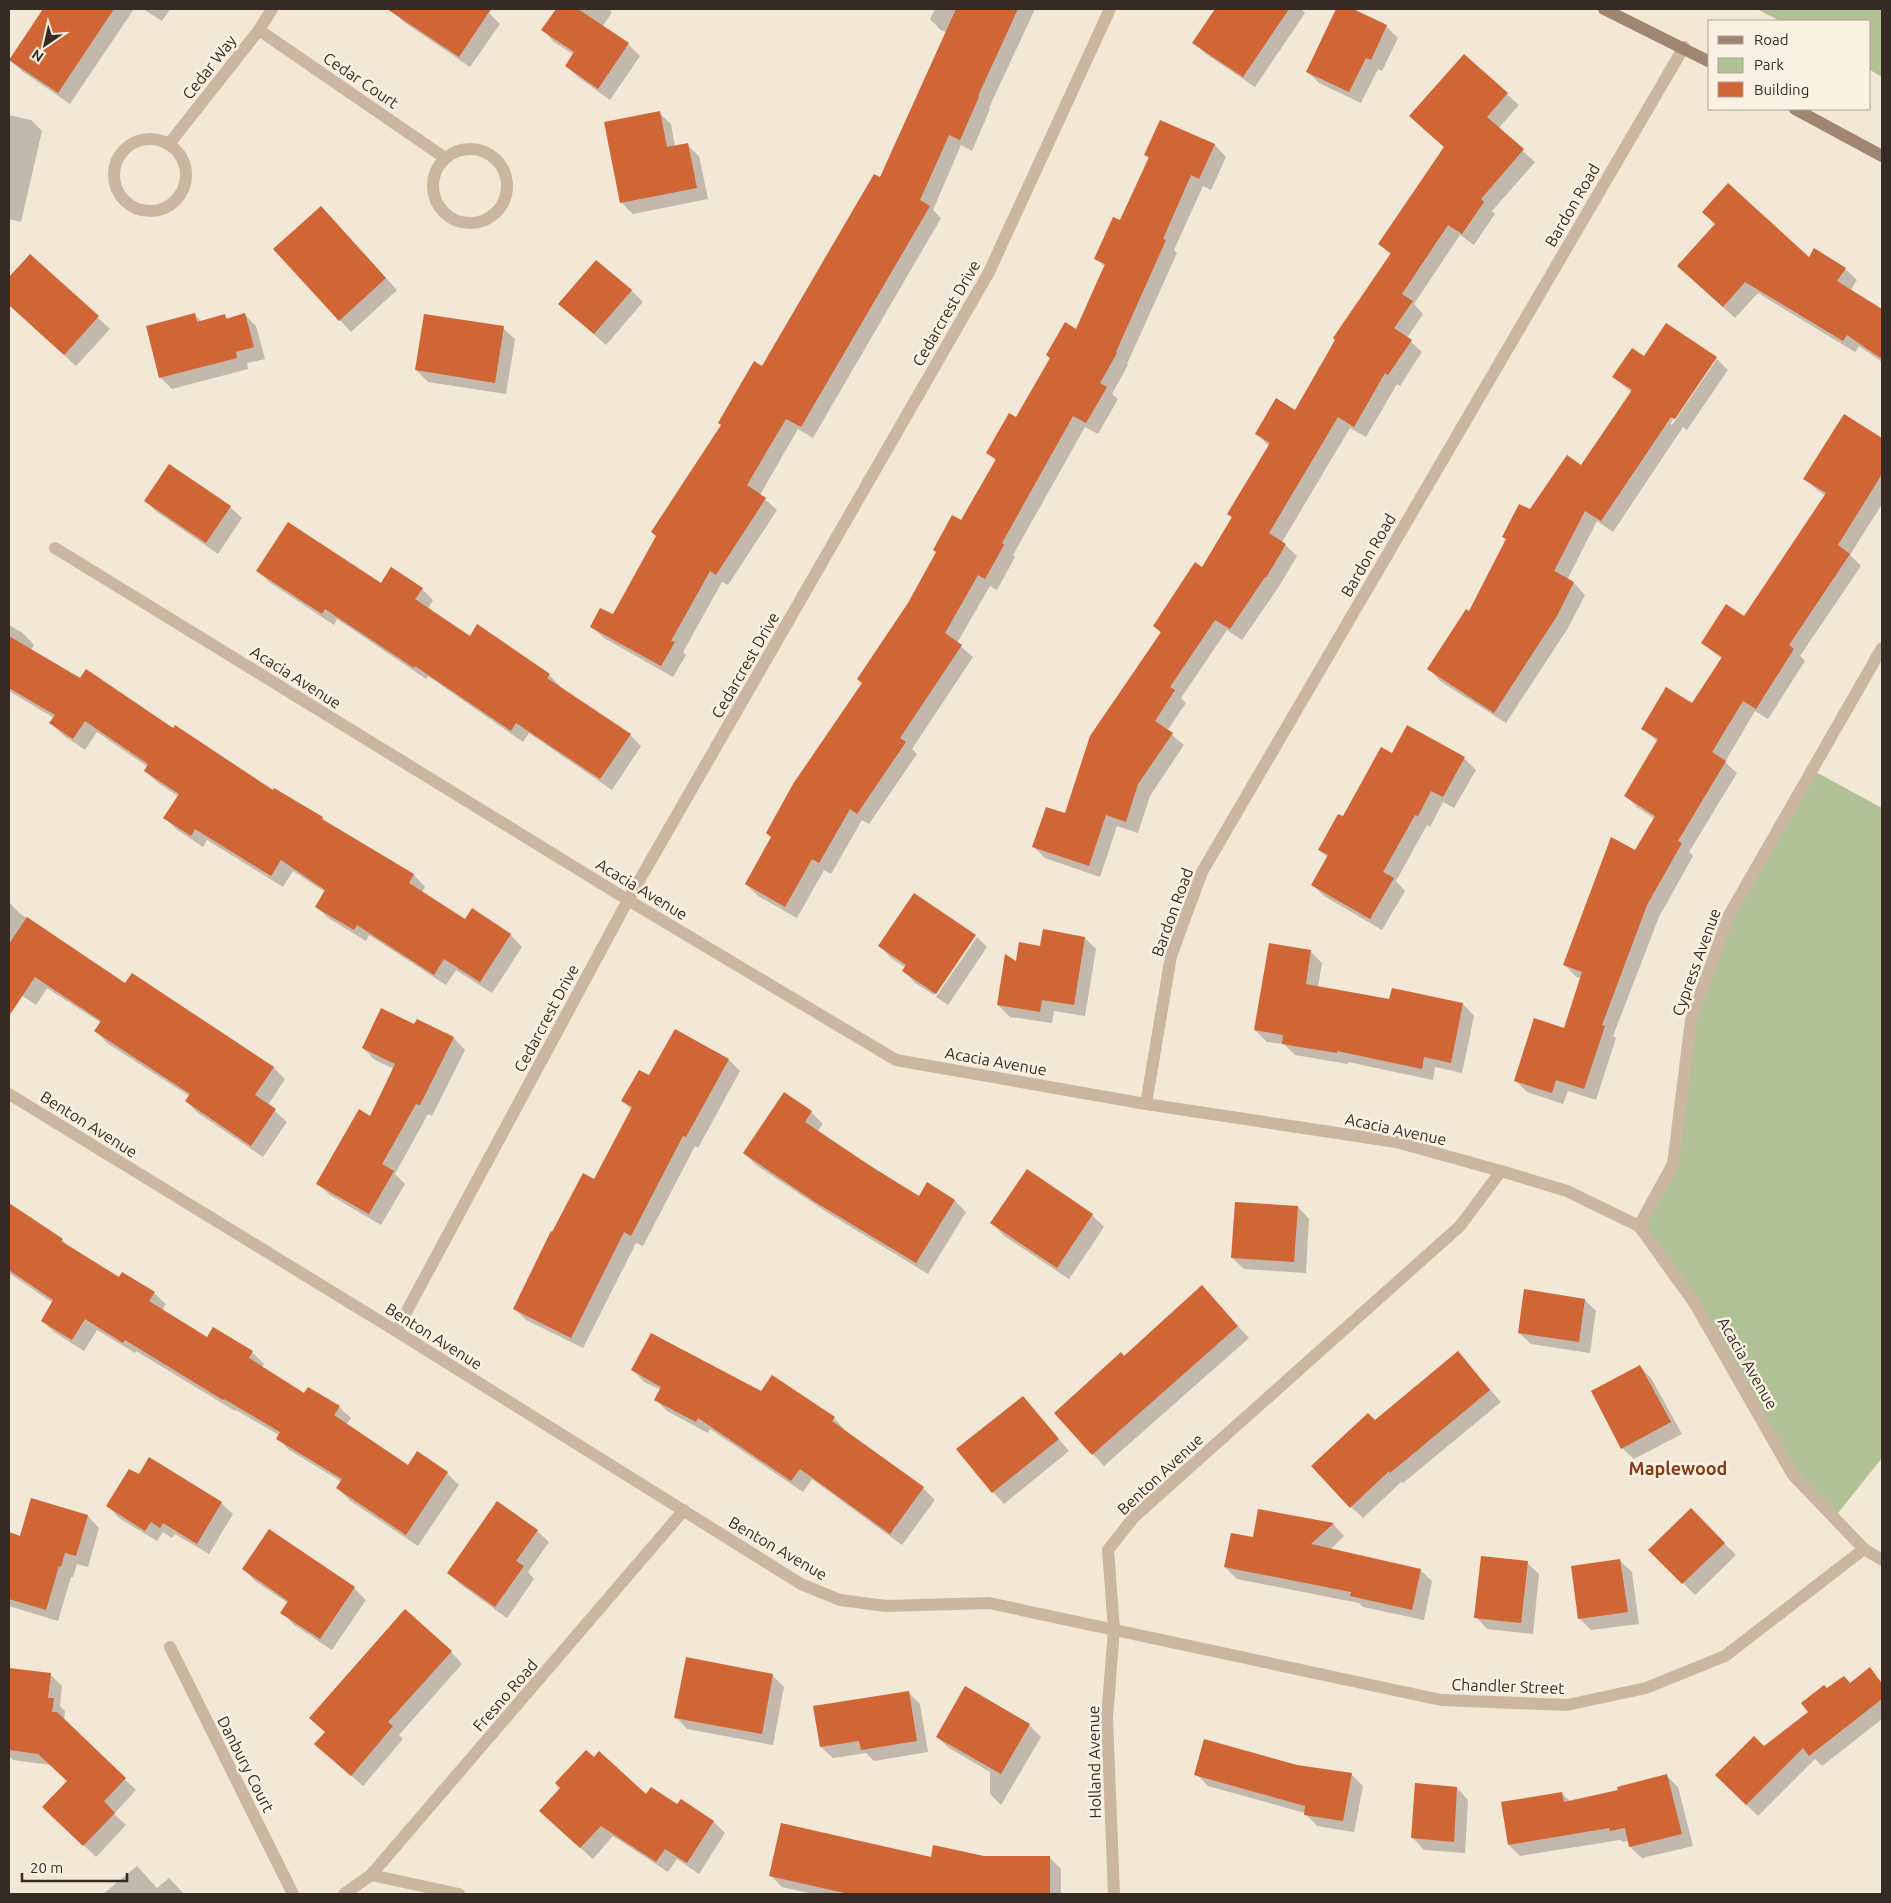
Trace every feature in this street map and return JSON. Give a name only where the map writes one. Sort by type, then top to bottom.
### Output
[{"type":"main road","points":[[1604,9],[1684,47],[1708,61]]},
{"type":"main road","points":[[1798,110],[1882,156]]},
{"type":"street","name":"Cedar Way","points":[[169,144],[259,30],[272,9]]},
{"type":"street","name":"Cedarcrest Drive","points":[[396,1331],[628,900],[989,272],[1110,9]]},
{"type":"street","name":"Cedar Court","points":[[259,30],[445,158]]},
{"type":"street","name":"Bardon Road","points":[[1146,1104],[1171,956],[1202,872],[1684,47]]},
{"type":"street","points":[[142,140],[156,140],[169,144],[180,154],[186,167],[186,181],[181,195],[171,205],[158,211],[144,212],[130,206],[120,197],[114,184],[114,169],[119,156],[129,146],[142,140]]},
{"type":"street","points":[[468,148],[481,150],[493,156],[502,166],[506,178],[507,191],[503,204],[495,214],[484,221],[471,224],[458,221],[446,215],[432,194],[432,180],[436,168],[445,158],[455,151],[468,148]]},
{"type":"street","name":"Acacia Avenue","points":[[55,548],[628,900],[896,1060],[1146,1104],[1396,1142],[1501,1170],[1567,1191],[1639,1226],[1695,1304],[1793,1475],[1864,1549],[1882,1560]]},
{"type":"street","name":"Cypress Avenue","points":[[1639,1226],[1673,1164],[1691,1020],[1729,915],[1882,648]]},
{"type":"street","name":"Benton Avenue","points":[[9,1094],[396,1331],[801,1584],[840,1600],[886,1606],[989,1603],[1114,1628],[1108,1550],[1134,1517],[1460,1226],[1501,1170]]},
{"type":"street","name":"Fresno Road","points":[[344,1894],[372,1875],[684,1510]]},
{"type":"street","name":"Chandler Street","points":[[1114,1628],[1441,1700],[1568,1704],[1646,1688],[1725,1656],[1864,1549]]},
{"type":"street","name":"Holland Avenue","points":[[1114,1628],[1107,1718],[1114,1894]]},
{"type":"street","name":"Danbury Court","points":[[170,1648],[293,1894]]},
{"type":"street","points":[[372,1875],[459,1894]]},
{"type":"green space","points":[[1757,9],[1882,9],[1882,77],[1871,71],[1871,20],[1778,20]]},
{"type":"green space","points":[[1812,770],[1882,808],[1882,1458],[1834,1518],[1793,1475],[1695,1304],[1639,1226],[1673,1164],[1691,1020],[1729,915]]},
{"type":"building","points":[[43,9],[114,9],[58,93],[9,60]]},
{"type":"building","points":[[387,9],[491,9],[459,57]]},
{"type":"building","points":[[556,9],[578,9],[629,43],[598,89],[565,66],[574,52],[541,30]]},
{"type":"building","points":[[956,9],[1018,9],[960,140],[949,135],[920,200],[930,206],[801,427],[786,419],[747,485],[766,498],[716,575],[710,571],[671,641],[675,642],[661,666],[590,627],[600,608],[613,614],[656,536],[651,532],[721,425],[718,423],[754,361],[762,366],[874,174],[880,177]]},
{"type":"building","points":[[1215,9],[1289,9],[1243,77],[1192,43]]},
{"type":"building","points":[[1336,9],[1353,9],[1387,25],[1371,60],[1366,58],[1349,92],[1306,72]]},
{"type":"building","points":[[1464,54],[1508,93],[1487,117],[1524,149],[1481,199],[1484,202],[1462,234],[1448,225],[1402,294],[1413,301],[1394,328],[1412,340],[1388,375],[1385,373],[1354,427],[1338,417],[1269,533],[1286,544],[1266,578],[1230,629],[1215,620],[1170,687],[1175,690],[1155,721],[1173,733],[1138,784],[1126,822],[1106,815],[1089,866],[1032,847],[1046,807],[1065,813],[1090,736],[1161,632],[1153,626],[1195,562],[1202,567],[1232,517],[1227,514],[1270,443],[1255,434],[1276,398],[1295,410],[1335,340],[1333,338],[1391,253],[1378,244],[1444,147],[1409,116]]},
{"type":"building","points":[[660,111],[667,147],[688,143],[697,188],[620,203],[604,122]]},
{"type":"building","points":[[1160,120],[1215,144],[1199,179],[1191,175],[1163,239],[1166,240],[1117,353],[1100,383],[1107,387],[1086,423],[1073,416],[1002,543],[1004,545],[985,579],[978,575],[945,633],[962,645],[900,738],[906,742],[857,814],[850,809],[819,863],[812,859],[785,907],[745,884],[771,837],[766,833],[793,784],[862,683],[857,679],[908,603],[936,552],[933,550],[952,515],[961,520],[996,459],[986,453],[1009,413],[1016,417],[1050,358],[1046,355],[1065,322],[1076,329],[1105,264],[1094,259],[1113,217],[1120,220],[1149,157],[1144,155]]},
{"type":"building","points":[[1728,183],[1809,257],[1814,248],[1846,268],[1837,281],[1882,309],[1882,359],[1847,335],[1843,341],[1745,282],[1723,307],[1677,266],[1715,224],[1702,212]]},
{"type":"building","points":[[321,206],[386,278],[339,321],[273,249]]},
{"type":"building","points":[[30,254],[99,316],[64,355],[9,305],[9,277]]},
{"type":"building","points":[[596,260],[632,290],[594,334],[558,304]]},
{"type":"building","points":[[195,313],[197,322],[225,314],[226,319],[245,313],[254,347],[236,352],[237,358],[159,378],[146,326]]},
{"type":"building","points":[[424,314],[504,326],[495,383],[415,370]]},
{"type":"building","points":[[1666,323],[1717,357],[1675,419],[1671,417],[1601,521],[1585,511],[1554,571],[1574,582],[1557,616],[1494,713],[1427,669],[1466,609],[1469,611],[1506,539],[1502,537],[1519,504],[1530,509],[1567,455],[1581,465],[1632,390],[1612,377],[1632,348],[1644,356]]},
{"type":"building","points":[[1844,414],[1882,438],[1882,474],[1838,545],[1850,554],[1789,645],[1794,649],[1756,709],[1743,701],[1712,752],[1726,761],[1678,841],[1682,843],[1647,905],[1602,1025],[1605,1026],[1584,1089],[1556,1080],[1552,1093],[1514,1081],[1534,1018],[1564,1028],[1582,972],[1563,965],[1611,837],[1635,850],[1655,816],[1624,796],[1658,739],[1641,729],[1666,687],[1692,703],[1722,657],[1701,643],[1726,604],[1744,616],[1826,493],[1803,479]]},
{"type":"building","points":[[169,464],[231,506],[206,543],[144,501]]},
{"type":"building","points":[[288,522],[381,583],[391,567],[423,588],[415,599],[470,636],[477,624],[550,674],[547,678],[631,734],[600,779],[516,723],[511,731],[415,666],[414,668],[325,609],[322,614],[256,571]]},
{"type":"building","points":[[9,636],[80,678],[86,669],[173,728],[175,725],[273,790],[274,788],[323,817],[322,819],[414,874],[409,883],[465,919],[472,908],[511,934],[480,982],[444,959],[434,975],[357,925],[354,930],[315,907],[325,890],[281,860],[271,876],[195,829],[191,836],[163,818],[179,794],[144,771],[148,764],[85,721],[73,739],[49,723],[55,715],[9,688]]},
{"type":"building","points":[[1407,725],[1465,757],[1443,797],[1431,791],[1418,816],[1415,815],[1383,872],[1394,878],[1370,919],[1311,885],[1328,855],[1318,850],[1338,814],[1343,816],[1381,747],[1392,753]]},
{"type":"building","points":[[914,893],[976,935],[936,994],[902,971],[906,965],[878,946]]},
{"type":"building","points":[[27,917],[125,983],[132,973],[274,1067],[255,1095],[276,1109],[251,1146],[185,1101],[190,1094],[94,1031],[101,1021],[35,977],[9,1016],[9,944]]},
{"type":"building","points":[[1043,929],[1085,937],[1074,1005],[1042,1000],[1040,1012],[997,1005],[1005,954],[1016,961],[1019,942],[1040,946]]},
{"type":"building","points":[[1269,943],[1311,950],[1306,984],[1389,999],[1392,988],[1463,1003],[1451,1063],[1424,1057],[1422,1069],[1337,1051],[1337,1053],[1282,1044],[1283,1035],[1254,1030]]},
{"type":"building","points":[[381,1008],[414,1024],[417,1019],[454,1037],[420,1105],[416,1104],[382,1164],[394,1171],[369,1214],[316,1184],[359,1109],[370,1116],[395,1064],[362,1048]]},
{"type":"building","points":[[675,1029],[729,1059],[686,1137],[683,1136],[631,1236],[624,1232],[571,1338],[513,1309],[551,1231],[583,1173],[594,1179],[632,1107],[621,1101],[639,1070],[649,1075]]},
{"type":"building","points":[[784,1092],[812,1111],[805,1122],[872,1167],[919,1196],[927,1182],[955,1200],[916,1263],[815,1202],[743,1153]]},
{"type":"building","points":[[1027,1169],[1093,1214],[1057,1268],[990,1223]]},
{"type":"building","points":[[1235,1202],[1298,1206],[1294,1262],[1231,1258]]},
{"type":"building","points":[[9,1203],[63,1239],[61,1241],[119,1277],[122,1272],[155,1292],[149,1301],[207,1337],[213,1327],[253,1351],[249,1358],[304,1393],[308,1387],[340,1406],[334,1415],[408,1465],[417,1451],[448,1472],[406,1535],[336,1488],[342,1479],[276,1439],[280,1432],[223,1400],[125,1340],[123,1343],[85,1319],[72,1340],[41,1321],[53,1300],[9,1270]]},
{"type":"building","points":[[1202,1285],[1238,1326],[1092,1455],[1054,1413],[1121,1352],[1124,1356]]},
{"type":"building","points":[[1524,1289],[1585,1299],[1579,1342],[1518,1333]]},
{"type":"building","points":[[651,1333],[761,1391],[772,1375],[835,1417],[832,1421],[924,1487],[890,1534],[800,1469],[791,1481],[698,1418],[696,1422],[654,1400],[661,1387],[631,1370]]},
{"type":"building","points":[[1458,1351],[1490,1390],[1390,1473],[1389,1471],[1350,1508],[1311,1466],[1368,1413],[1375,1420]]},
{"type":"building","points":[[1640,1365],[1671,1422],[1621,1449],[1591,1391]]},
{"type":"building","points":[[1023,1396],[1059,1439],[992,1493],[956,1449]]},
{"type":"building","points":[[149,1457],[222,1502],[197,1544],[163,1523],[160,1528],[151,1522],[145,1531],[106,1506],[129,1469],[139,1474]]},
{"type":"building","points":[[31,1498],[88,1515],[76,1556],[65,1553],[61,1567],[59,1566],[46,1610],[9,1599],[9,1532],[20,1536]]},
{"type":"building","points":[[497,1501],[538,1530],[516,1561],[524,1566],[495,1607],[447,1573]]},
{"type":"building","points":[[1691,1508],[1725,1543],[1682,1584],[1648,1550]]},
{"type":"building","points":[[1258,1509],[1334,1523],[1311,1544],[1421,1569],[1412,1610],[1350,1596],[1351,1592],[1224,1567],[1231,1533],[1253,1537]]},
{"type":"building","points":[[269,1529],[355,1587],[320,1639],[280,1613],[288,1601],[242,1569]]},
{"type":"building","points":[[1481,1556],[1528,1561],[1521,1623],[1474,1618]]},
{"type":"building","points":[[1620,1559],[1628,1612],[1578,1619],[1571,1566]]},
{"type":"building","points":[[405,1609],[452,1651],[388,1722],[393,1726],[351,1776],[314,1744],[325,1732],[309,1718]]},
{"type":"building","points":[[686,1657],[773,1674],[762,1734],[674,1718]]},
{"type":"building","points":[[1870,1667],[1882,1684],[1882,1699],[1809,1756],[1803,1748],[1746,1805],[1715,1775],[1754,1736],[1764,1746],[1808,1712],[1801,1703],[1824,1685],[1827,1688],[1844,1676],[1850,1683]]},
{"type":"building","points":[[9,1668],[51,1673],[48,1698],[54,1698],[52,1712],[57,1712],[126,1778],[104,1801],[115,1813],[83,1846],[42,1807],[67,1781],[38,1754],[9,1750]]},
{"type":"building","points":[[965,1686],[1030,1724],[1001,1774],[936,1737]]},
{"type":"building","points":[[909,1691],[917,1741],[861,1750],[859,1741],[820,1747],[813,1706]]},
{"type":"building","points":[[1204,1739],[1297,1765],[1352,1773],[1343,1821],[1304,1815],[1305,1806],[1194,1775]]},
{"type":"building","points":[[586,1750],[594,1757],[599,1751],[646,1794],[651,1787],[677,1804],[681,1799],[714,1821],[687,1863],[665,1849],[656,1862],[601,1826],[580,1848],[539,1811],[560,1788],[555,1783]]},
{"type":"building","points":[[1667,1774],[1682,1834],[1629,1847],[1625,1828],[1610,1831],[1609,1828],[1508,1845],[1501,1802],[1562,1792],[1564,1802],[1618,1790],[1617,1787]]},
{"type":"building","points":[[1415,1783],[1457,1787],[1454,1842],[1411,1838]]},
{"type":"building","points":[[781,1823],[931,1857],[933,1845],[984,1856],[1050,1856],[1050,1894],[849,1894],[769,1876]]},
{"type":"district","name":"Maplewood","points":[[1678,1469]]}]
